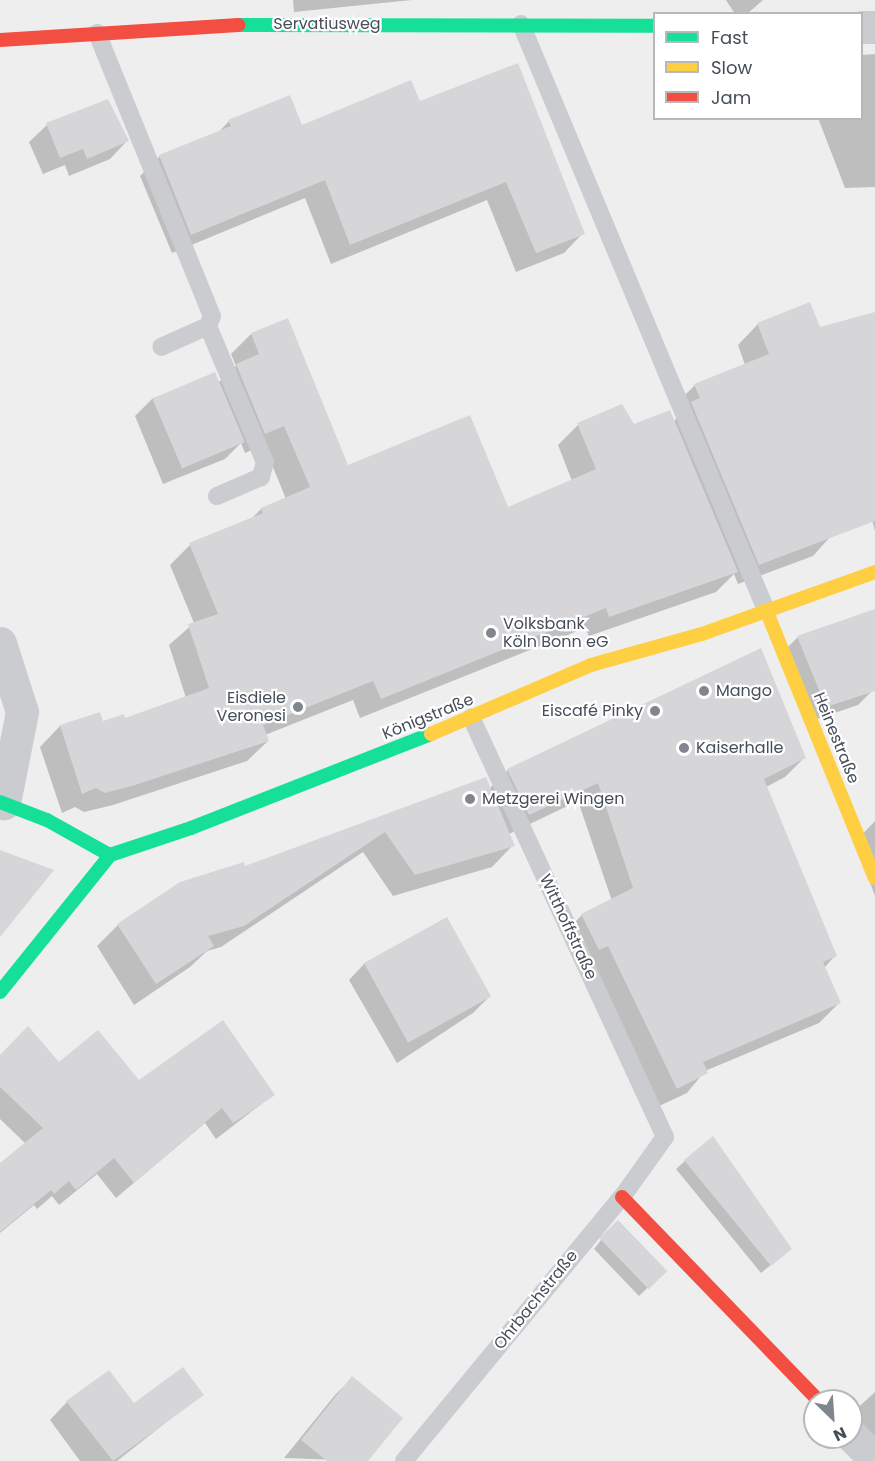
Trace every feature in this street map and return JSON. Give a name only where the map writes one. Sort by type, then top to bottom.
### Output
[{"type":"street","name":"Servatiusweg","points":[[0,40],[234,25],[653,26]]},
{"type":"street","name":"Königstraße","points":[[110,855],[191,828],[471,718],[591,665],[702,634],[875,572]]},
{"type":"street","name":"Heinestraße","points":[[766,610],[875,878]]},
{"type":"street","points":[[0,643],[22,712],[2,802],[47,820],[110,855],[0,992]]},
{"type":"street","points":[[621,1197],[807,1389]]},
{"type":"street","points":[[863,1448],[875,1460]]},
{"type":"lane","points":[[521,24],[766,610]]},
{"type":"lane","points":[[98,33],[208,304],[212,315],[208,326],[265,462],[261,477],[217,496]]},
{"type":"lane","points":[[161,347],[208,326]]},
{"type":"lane","name":"Witthoffstraße","points":[[471,718],[665,1137]]},
{"type":"lane","name":"Ohrbachstraße","points":[[404,1461],[621,1197],[665,1137]]},
{"type":"building","points":[[518,63],[585,234],[536,253],[506,182],[350,245],[325,180],[191,235],[159,155],[231,126],[228,120],[290,95],[302,125],[411,80],[420,101]]},
{"type":"building","points":[[108,99],[129,141],[87,159],[83,149],[60,158],[46,123]]},
{"type":"building","points":[[810,302],[820,327],[875,312],[875,521],[759,565],[691,402],[700,398],[694,384],[769,354],[757,323]]},
{"type":"building","points":[[288,318],[348,465],[470,415],[508,507],[596,469],[577,423],[622,404],[634,424],[670,410],[738,572],[609,617],[606,608],[381,699],[373,681],[263,725],[269,741],[135,785],[105,793],[96,788],[82,794],[60,725],[100,712],[103,721],[124,714],[125,718],[209,688],[188,624],[218,614],[189,543],[263,513],[261,508],[310,487],[284,426],[265,434],[236,364],[259,354],[251,333]]},
{"type":"building","points":[[215,372],[245,442],[182,469],[152,399]]},
{"type":"building","points":[[875,609],[875,691],[826,707],[797,636]]},
{"type":"building","points":[[761,648],[806,758],[764,779],[837,956],[823,962],[841,1003],[703,1062],[708,1073],[677,1089],[608,946],[599,950],[581,914],[633,888],[598,783],[529,815],[507,769]]},
{"type":"building","points":[[486,777],[515,846],[415,875],[385,832],[244,926],[208,936],[214,946],[156,984],[117,924],[180,882],[244,862],[245,866]]},
{"type":"building","points":[[0,850],[54,870],[0,937]]},
{"type":"building","points":[[447,917],[491,997],[408,1043],[364,963]]},
{"type":"building","points":[[223,1020],[275,1095],[233,1123],[222,1108],[134,1183],[114,1158],[76,1190],[69,1181],[54,1194],[51,1190],[0,1232],[0,1163],[43,1128],[0,1087],[0,1055],[28,1026],[59,1062],[98,1030],[139,1080]]},
{"type":"building","points":[[713,1136],[792,1249],[771,1266],[684,1160]]},
{"type":"building","points":[[618,1220],[667,1271],[649,1289],[599,1238]]},
{"type":"building","points":[[183,1367],[204,1395],[113,1461],[66,1401],[109,1370],[134,1403]]},
{"type":"building","points":[[352,1376],[403,1418],[368,1461],[327,1461],[301,1440]]},
{"type":"traffic: fast","points":[[239,25],[653,26]]},
{"type":"traffic: fast","points":[[0,802],[47,820],[110,855],[191,828],[431,734]]},
{"type":"traffic: fast","points":[[0,992],[110,855]]},
{"type":"traffic: slow","points":[[431,734],[591,665],[702,634],[875,572]]},
{"type":"traffic: slow","points":[[766,610],[875,878]]},
{"type":"traffic: jam","points":[[0,40],[239,25]]},
{"type":"traffic: jam","points":[[622,1197],[807,1389]]},
{"type":"place","name":"Volksbank Köln Bonn eG","points":[[491,633]]},
{"type":"place","name":"Mango","points":[[704,691]]},
{"type":"place","name":"Eisdiele Veronesi","points":[[298,707]]},
{"type":"place","name":"Eiscafé Pinky","points":[[655,711]]},
{"type":"place","name":"Kaiserhalle","points":[[684,748]]},
{"type":"place","name":"Metzgerei Wingen","points":[[470,799]]}]
